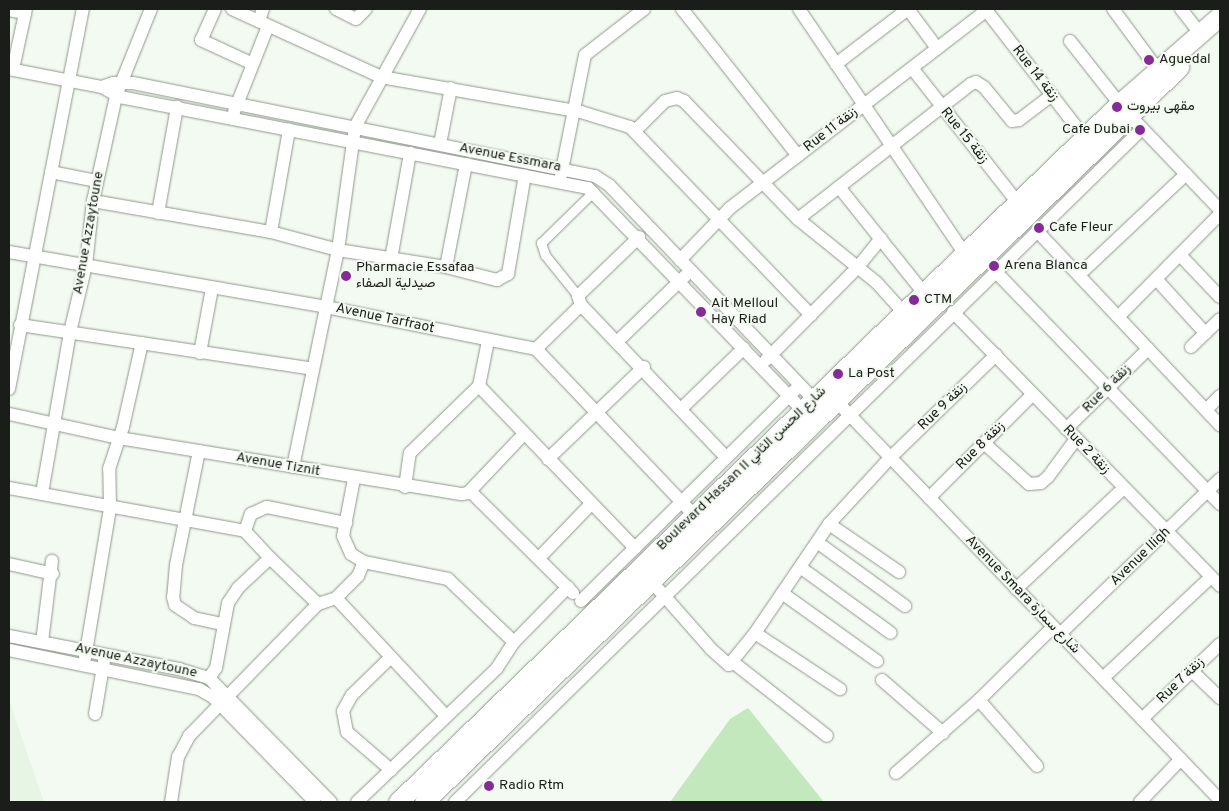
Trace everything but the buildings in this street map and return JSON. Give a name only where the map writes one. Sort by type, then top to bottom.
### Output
[{"type":"main road","name":"Boulevard Hassan II شارع الحسن الثاني","points":[[984,247],[1018,203],[1084,137],[1130,116],[1158,70],[1220,16]]},
{"type":"main road","name":"Boulevard Hassan II شارع الحسن الثاني","points":[[424,802],[652,582],[969,261],[1130,116],[1220,25]]},
{"type":"main road","name":"Boulevard Hassan II شارع الحسن الثاني","points":[[398,802],[587,607],[824,406],[903,312],[924,293],[969,261]]},
{"type":"street","points":[[9,389],[82,9]]},
{"type":"street","name":"Avenue Azzaytoune","points":[[42,493],[52,423],[70,332],[86,265],[93,201],[116,96],[120,82],[151,9]]},
{"type":"street","points":[[215,9],[201,40],[253,64]]},
{"type":"street","points":[[232,9],[264,19],[381,77],[574,111],[623,124],[635,131],[811,315]]},
{"type":"street","points":[[336,9],[356,19],[366,9]]},
{"type":"street","points":[[293,467],[338,250],[355,127],[420,9]]},
{"type":"street","points":[[560,181],[587,52],[644,9]]},
{"type":"street","points":[[682,9],[798,156]]},
{"type":"street","points":[[799,9],[969,261]]},
{"type":"street","points":[[836,64],[908,9],[937,48]]},
{"type":"street","points":[[1113,9],[1158,70]]},
{"type":"street","points":[[1181,9],[1200,32]]},
{"type":"street","points":[[9,10],[26,11],[11,69]]},
{"type":"street","name":"Rue 11 زنقة","points":[[680,260],[719,219],[763,183],[987,10]]},
{"type":"street","name":"Rue 14 زنقة","points":[[987,10],[1084,137]]},
{"type":"street","points":[[231,118],[253,64],[264,19]]},
{"type":"street","points":[[1070,41],[1130,116],[1220,210]]},
{"type":"street","name":"Rue 15 زنقة","points":[[912,68],[940,107],[1018,203]]},
{"type":"street","name":"Avenue Essmara","points":[[11,69],[102,87],[116,96],[560,181],[594,191],[789,395],[824,406]]},
{"type":"street","name":"Avenue Essmara","points":[[102,87],[120,82],[587,173],[609,185],[800,384],[824,406]]},
{"type":"street","points":[[798,219],[940,107],[976,82],[984,87],[1007,118],[1015,121],[1052,95]]},
{"type":"street","points":[[440,144],[451,88]]},
{"type":"street","points":[[635,131],[666,101],[677,98],[684,101],[798,219],[877,283],[903,312]]},
{"type":"street","points":[[158,214],[177,107]]},
{"type":"street","points":[[455,802],[667,598],[824,406],[954,312],[1037,231],[1130,116]]},
{"type":"street","points":[[271,232],[289,130]]},
{"type":"street","points":[[390,259],[410,153]]},
{"type":"street","points":[[446,267],[466,164]]},
{"type":"street","points":[[50,172],[97,181]]},
{"type":"street","points":[[1079,275],[1186,174]]},
{"type":"street","points":[[93,201],[158,214],[271,232],[338,250],[446,267],[497,280],[505,278],[525,175]]},
{"type":"street","points":[[839,187],[924,293]]},
{"type":"street","points":[[594,191],[541,243],[545,255],[580,301],[644,367],[725,456]]},
{"type":"street","points":[[1118,317],[1157,280],[1220,214]]},
{"type":"street","points":[[1037,231],[1220,425]]},
{"type":"street","points":[[639,237],[536,349],[694,515]]},
{"type":"street","points":[[760,365],[858,268],[881,238]]},
{"type":"street","name":"Avenue Tarfraot","points":[[9,252],[34,258],[86,265],[326,307],[488,341],[536,349]]},
{"type":"street","points":[[1180,255],[1220,296]]},
{"type":"street","points":[[618,341],[691,270]]},
{"type":"street","points":[[995,271],[1106,389],[1220,504]]},
{"type":"street","points":[[1157,280],[1205,333]]},
{"type":"street","points":[[200,353],[212,288]]},
{"type":"street","name":"Rue 2 زنقة","points":[[954,312],[1166,534],[1216,581]]},
{"type":"street","points":[[1191,347],[1220,319]]},
{"type":"street","points":[[20,325],[313,369]]},
{"type":"street","points":[[405,487],[410,453],[479,386],[488,341]]},
{"type":"street","points":[[84,664],[110,508],[109,469],[142,343]]},
{"type":"street","points":[[682,408],[744,348]]},
{"type":"street","name":"Rue 6 زنقة","points":[[1066,429],[1148,349]]},
{"type":"street","name":"Rue 9 زنقة","points":[[734,663],[829,524],[890,458],[996,355]]},
{"type":"street","points":[[548,459],[644,367]]},
{"type":"street","points":[[524,434],[470,491],[587,607],[635,548],[725,456],[800,384]]},
{"type":"street","points":[[479,386],[635,548]]},
{"type":"street","name":"Rue 8 زنقة","points":[[929,498],[1033,394]]},
{"type":"street","points":[[1206,410],[1220,396]]},
{"type":"street","name":"Avenue Smara شارع سمارة","points":[[824,406],[890,458],[1056,631],[1219,796]]},
{"type":"street","name":"Avenue Tiznit","points":[[9,414],[118,438],[354,479],[462,494],[470,491]]},
{"type":"street","points":[[984,443],[1029,484],[1041,483],[1048,477],[1076,439]]},
{"type":"street","points":[[198,451],[172,588],[175,605],[194,618],[222,624]]},
{"type":"street","points":[[354,479],[344,543],[350,554],[364,562],[448,579],[514,642]]},
{"type":"street","name":"Avenue Iligh","points":[[896,773],[1166,534],[1220,479]]},
{"type":"street","points":[[9,488],[42,493],[110,508],[246,531],[270,558],[318,604]]},
{"type":"street","points":[[1016,589],[1123,488]]},
{"type":"street","points":[[539,558],[592,503]]},
{"type":"street","points":[[246,531],[251,514],[262,507],[346,523]]},
{"type":"street","points":[[829,524],[899,572]]},
{"type":"street","points":[[817,542],[905,606]]},
{"type":"street","points":[[209,678],[216,668],[222,624],[228,603],[238,588],[270,558]]},
{"type":"street","points":[[42,642],[53,574],[52,561]]},
{"type":"street","points":[[171,802],[182,747],[318,604],[336,598],[358,576],[364,562]]},
{"type":"street","points":[[9,564],[53,574]]},
{"type":"street","points":[[800,567],[891,633]]},
{"type":"street","points":[[1102,678],[1216,581]]},
{"type":"street","points":[[652,582],[725,664],[734,663],[827,736]]},
{"type":"street","points":[[357,802],[498,668],[514,642],[568,588]]},
{"type":"street","points":[[782,593],[877,661]]},
{"type":"street","points":[[336,598],[446,716]]},
{"type":"street","points":[[755,633],[840,689]]},
{"type":"street","name":"Avenue Azzaytoune","points":[[9,636],[106,654],[209,678],[225,700],[316,802]]},
{"type":"street","name":"Avenue Azzaytoune","points":[[9,650],[199,689],[225,700],[331,802]]},
{"type":"street","name":"Rue 7 زنقة","points":[[1142,719],[1192,671],[1218,650]]},
{"type":"street","points":[[95,714],[106,654]]},
{"type":"street","points":[[391,657],[352,695],[343,710],[347,732],[391,770]]},
{"type":"street","points":[[1192,671],[1220,698]]},
{"type":"street","points":[[882,680],[943,733]]},
{"type":"street","points":[[979,700],[1037,766]]},
{"type":"street","points":[[1140,802],[1181,759]]},
{"type":"shaded area","points":[[9,700],[44,802],[9,802]]},
{"type":"green space","points":[[748,708],[824,802],[670,802],[730,719]]},
{"type":"place","name":"Aguedal","points":[[1149,60]]},
{"type":"place","name":"مقهى بيروت","points":[[1117,107]]},
{"type":"place","name":"Cafe Dubai","points":[[1140,130]]},
{"type":"place","name":"Cafe Fleur","points":[[1039,228]]},
{"type":"place","name":"Arena Blanca","points":[[994,266]]},
{"type":"place","name":"Pharmacie Essafaa صيدلية الصفاء","points":[[346,276]]},
{"type":"place","name":"CTM","points":[[914,300]]},
{"type":"place","name":"Ait Melloul Hay Riad","points":[[701,312]]},
{"type":"place","name":"La Post","points":[[838,374]]},
{"type":"place","name":"Radio Rtm","points":[[489,786]]}]
